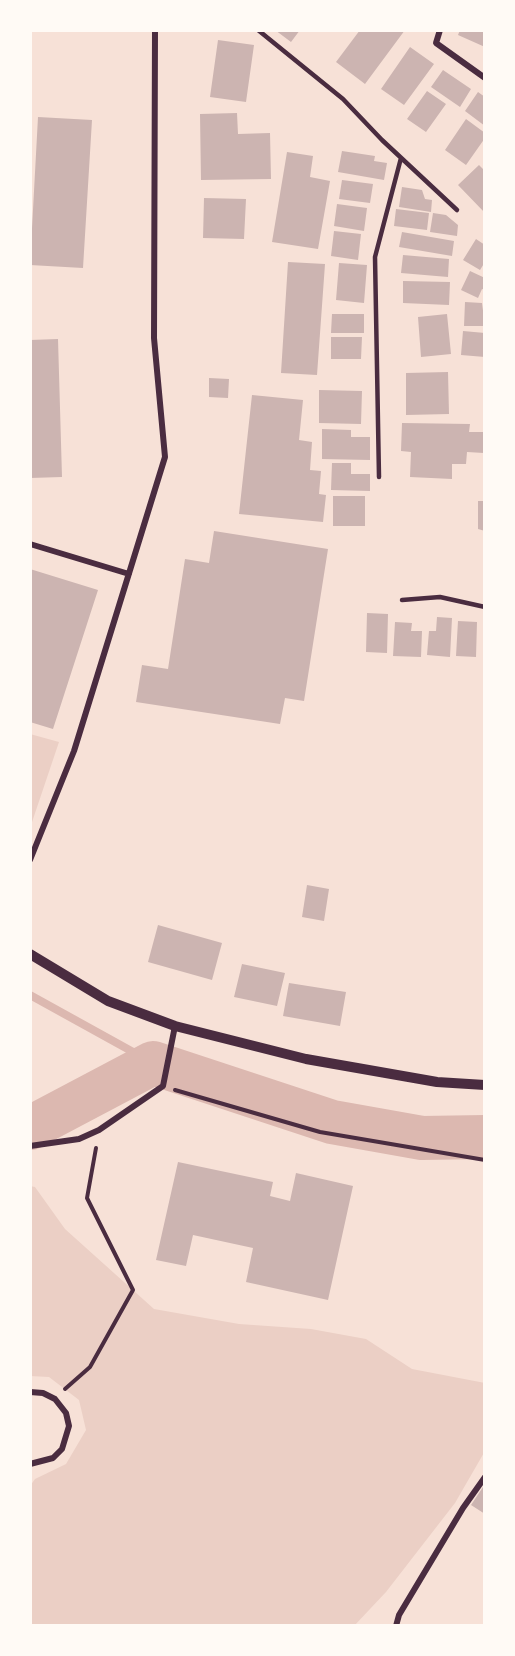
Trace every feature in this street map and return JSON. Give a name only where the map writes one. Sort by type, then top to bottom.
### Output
[{"type":"street","points":[[30,860],[74,751],[165,458],[154,338],[155,30]]},
{"type":"street","points":[[440,30],[436,43],[485,78]]},
{"type":"street","points":[[30,544],[129,574]]},
{"type":"street","points":[[30,954],[108,1001],[175,1026],[306,1059],[437,1082],[485,1085]]},
{"type":"street","points":[[30,1146],[79,1139],[99,1130],[163,1086],[175,1026]]},
{"type":"street","points":[[30,1392],[43,1393],[55,1399],[66,1413],[69,1426],[67,1439],[53,1458],[30,1464]]},
{"type":"street","points":[[396,1626],[399,1615],[463,1508],[485,1478]]},
{"type":"lane","points":[[258,30],[343,99],[401,158],[457,210]]},
{"type":"lane","points":[[379,477],[375,257],[401,158]]},
{"type":"lane","points":[[402,600],[440,597],[485,607]]},
{"type":"path","points":[[163,1086],[320,1132],[485,1160]]},
{"type":"path","points":[[55,1399],[90,1367],[133,1290],[87,1198],[99,1130]]},
{"type":"shaded area","points":[[30,734],[59,742],[30,828]]},
{"type":"shaded area","points":[[30,1186],[35,1187],[65,1229],[154,1309],[239,1324],[311,1329],[366,1339],[412,1369],[485,1383],[485,1451],[455,1503],[386,1592],[354,1626],[30,1626],[30,1486],[35,1479],[66,1464],[86,1430],[79,1400],[49,1377],[30,1376]]},
{"type":"building","points":[[275,30],[300,30],[291,42]]},
{"type":"building","points":[[360,30],[405,30],[365,84],[336,62]]},
{"type":"building","points":[[460,30],[485,30],[485,47],[458,35]]},
{"type":"building","points":[[218,40],[254,45],[246,102],[210,97]]},
{"type":"building","points":[[410,47],[434,64],[404,105],[381,89]]},
{"type":"building","points":[[443,70],[471,89],[460,107],[431,87]]},
{"type":"building","points":[[427,91],[446,104],[426,132],[407,119]]},
{"type":"building","points":[[478,92],[485,97],[485,126],[465,111]]},
{"type":"building","points":[[237,113],[238,134],[270,133],[271,179],[201,180],[200,114]]},
{"type":"building","points":[[38,117],[92,120],[83,268],[30,265]]},
{"type":"building","points":[[466,119],[485,133],[485,138],[466,165],[445,150]]},
{"type":"building","points":[[342,151],[375,156],[374,161],[387,163],[384,180],[338,172]]},
{"type":"building","points":[[287,152],[313,156],[310,177],[330,181],[318,249],[272,242]]},
{"type":"building","points":[[479,165],[485,171],[485,213],[458,185]]},
{"type":"building","points":[[342,180],[373,184],[370,203],[339,199]]},
{"type":"building","points":[[402,187],[422,190],[425,199],[432,200],[431,212],[399,207]]},
{"type":"building","points":[[204,198],[246,199],[244,239],[203,238]]},
{"type":"building","points":[[337,204],[367,208],[364,231],[334,226]]},
{"type":"building","points":[[396,209],[429,213],[427,230],[394,226]]},
{"type":"building","points":[[433,213],[446,215],[458,225],[457,236],[430,232]]},
{"type":"building","points":[[334,231],[361,234],[358,260],[331,256]]},
{"type":"building","points":[[402,232],[454,241],[452,256],[399,247]]},
{"type":"building","points":[[476,239],[485,245],[485,262],[480,270],[463,260]]},
{"type":"building","points":[[403,255],[449,259],[448,277],[401,273]]},
{"type":"building","points":[[288,262],[325,264],[317,375],[281,373]]},
{"type":"building","points":[[339,263],[367,265],[364,303],[336,300]]},
{"type":"building","points":[[470,271],[485,278],[485,290],[482,289],[478,298],[461,290]]},
{"type":"building","points":[[403,281],[450,282],[449,305],[403,303]]},
{"type":"building","points":[[465,302],[482,303],[485,326],[464,326]]},
{"type":"building","points":[[332,314],[364,314],[364,333],[331,333]]},
{"type":"building","points":[[447,314],[451,354],[421,357],[418,317]]},
{"type":"building","points":[[463,331],[485,333],[485,357],[461,355]]},
{"type":"building","points":[[331,337],[362,337],[361,359],[331,359]]},
{"type":"building","points":[[58,339],[62,477],[30,478],[30,340]]},
{"type":"building","points":[[448,372],[449,414],[406,415],[406,373]]},
{"type":"building","points":[[209,378],[229,379],[228,398],[209,397]]},
{"type":"building","points":[[319,390],[362,391],[361,424],[319,423]]},
{"type":"building","points":[[252,395],[303,400],[299,440],[312,442],[310,470],[321,471],[319,494],[326,495],[323,522],[239,514]]},
{"type":"building","points":[[402,423],[470,424],[469,432],[485,432],[484,453],[467,452],[466,464],[452,464],[452,479],[410,477],[411,452],[401,451]]},
{"type":"building","points":[[322,429],[351,430],[351,437],[370,437],[370,460],[322,459]]},
{"type":"building","points":[[332,463],[351,463],[351,474],[370,474],[370,491],[331,490]]},
{"type":"building","points":[[333,496],[365,496],[365,526],[333,526]]},
{"type":"building","points":[[478,501],[485,501],[485,531],[478,529]]},
{"type":"building","points":[[214,531],[328,549],[304,701],[285,698],[280,724],[136,702],[142,665],[168,669],[185,559],[209,563]]},
{"type":"building","points":[[30,569],[98,590],[53,729],[30,722]]},
{"type":"building","points":[[367,613],[388,614],[387,653],[366,652]]},
{"type":"building","points":[[437,617],[452,618],[450,657],[427,655],[429,631],[436,631]]},
{"type":"building","points":[[458,621],[477,622],[476,657],[456,656]]},
{"type":"building","points":[[395,622],[412,623],[411,631],[422,631],[421,657],[393,656]]},
{"type":"building","points":[[307,885],[329,889],[324,921],[302,917]]},
{"type":"building","points":[[158,925],[222,943],[212,980],[148,962]]},
{"type":"building","points":[[242,964],[285,973],[277,1006],[234,997]]},
{"type":"building","points":[[289,983],[346,992],[340,1026],[283,1016]]},
{"type":"building","points":[[178,1162],[273,1182],[270,1196],[290,1201],[296,1173],[353,1186],[328,1300],[246,1282],[253,1248],[193,1235],[186,1266],[156,1260]]},
{"type":"building","points":[[485,1484],[485,1514],[471,1505]]},
{"type":"waterway","points":[[30,995],[153,1063]]},
{"type":"waterway","points":[[30,1128],[153,1063],[332,1122],[422,1138],[485,1137]]}]
